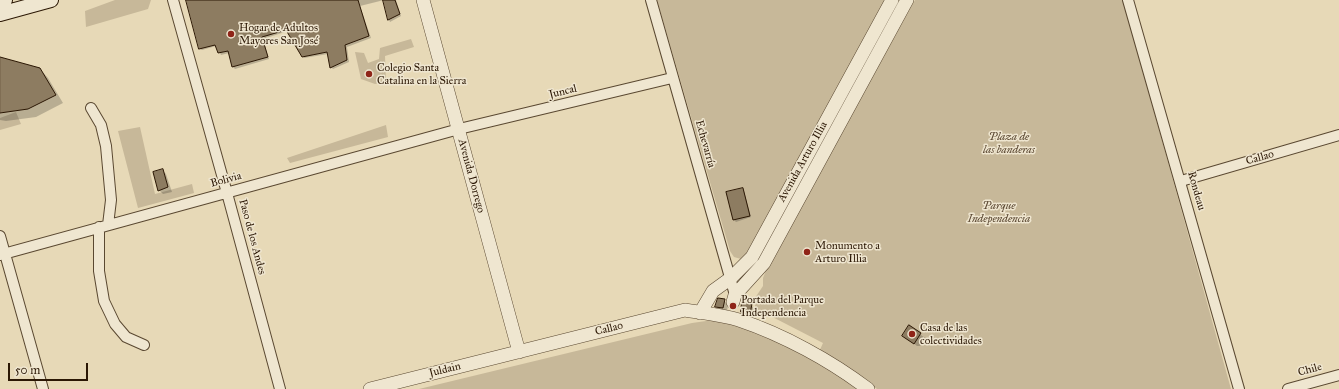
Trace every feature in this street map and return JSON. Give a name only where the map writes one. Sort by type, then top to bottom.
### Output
[{"type":"main road","points":[[0,1],[5,0]]},
{"type":"main road","points":[[0,14],[51,0]]},
{"type":"street","name":"Paso de los Andes","points":[[173,0],[280,389]]},
{"type":"street","name":"Avenida Dorrego","points":[[423,0],[519,352]]},
{"type":"street","name":"Echevarría","points":[[651,0],[672,78],[731,278],[733,306]]},
{"type":"street","name":"Avenida Arturo Illia","points":[[700,313],[713,291],[731,278],[752,257],[892,0]]},
{"type":"street","name":"Avenida Arturo Illia","points":[[733,306],[764,263],[907,0]]},
{"type":"street","name":"Rondeau","points":[[1128,0],[1181,181],[1239,389]]},
{"type":"street","name":"Juncal","points":[[459,129],[672,78]]},
{"type":"street","points":[[91,108],[101,125],[106,146],[111,200],[104,226],[99,272],[104,301],[115,324],[126,337],[144,345]]},
{"type":"street","name":"Bolivia","points":[[2,254],[459,129]]},
{"type":"street","name":"Callao","points":[[1181,181],[1339,136]]},
{"type":"street","points":[[0,236],[2,254],[43,389]]},
{"type":"street","name":"Callao","points":[[519,352],[685,310],[700,313],[733,306],[754,326],[795,344],[842,371],[868,389]]},
{"type":"street","name":"Juldain","points":[[370,389],[519,352]]},
{"type":"street","name":"Chile","points":[[1288,389],[1339,375]]},
{"type":"green space","points":[[115,0],[151,0],[148,9],[86,27],[85,11]]},
{"type":"green space","points":[[657,0],[888,0],[745,257],[741,259],[734,257],[730,251]]},
{"type":"green space","name":"Parque Independencia","points":[[915,0],[1123,0],[1231,389],[877,389],[852,371],[819,352],[823,343],[755,308],[755,298],[763,286],[763,278],[767,268]]},
{"type":"green space","points":[[411,39],[414,47],[385,56],[386,82],[375,84],[361,79],[355,52],[364,53],[368,63],[379,59],[380,48]]},
{"type":"green space","points":[[16,112],[21,124],[0,130],[0,118]]},
{"type":"green space","points":[[386,125],[388,137],[290,163],[287,158]]},
{"type":"green space","points":[[140,127],[155,194],[192,184],[194,193],[138,208],[118,131]]},
{"type":"green space","points":[[713,320],[741,326],[808,356],[859,389],[419,389],[692,323]]},
{"type":"building","points":[[186,0],[358,0],[369,36],[345,45],[347,60],[330,68],[327,52],[302,57],[286,30],[262,37],[268,57],[232,67],[228,51],[218,53],[215,45],[199,49]]},
{"type":"building","points":[[383,0],[395,0],[400,14],[388,20]]},
{"type":"building","points":[[0,57],[40,68],[56,95],[28,109],[0,113]]},
{"type":"building","points":[[163,169],[168,187],[158,191],[153,172]]},
{"type":"building","points":[[743,188],[750,216],[733,220],[726,192]]},
{"type":"building","points":[[718,298],[725,299],[723,308],[715,307]]},
{"type":"building","points":[[742,302],[752,304],[750,314],[741,312]]},
{"type":"building","name":"Casa de las colectividades","points":[[909,325],[921,333],[914,344],[902,336]]},
{"type":"place","name":"Hogar de Adultos Mayores San José","points":[[231,34]]},
{"type":"place","name":"Colegio Santa Catalina en la Sierra","points":[[369,74]]},
{"type":"place","name":"Monumento a Arturo Illia","points":[[807,252]]},
{"type":"place","name":"Portada del Parque Independencia","points":[[733,306]]},
{"type":"place","name":"Casa de las colectividades","points":[[912,334]]},
{"type":"park label","name":"Plaza de las banderas","points":[[1009,143]]}]
